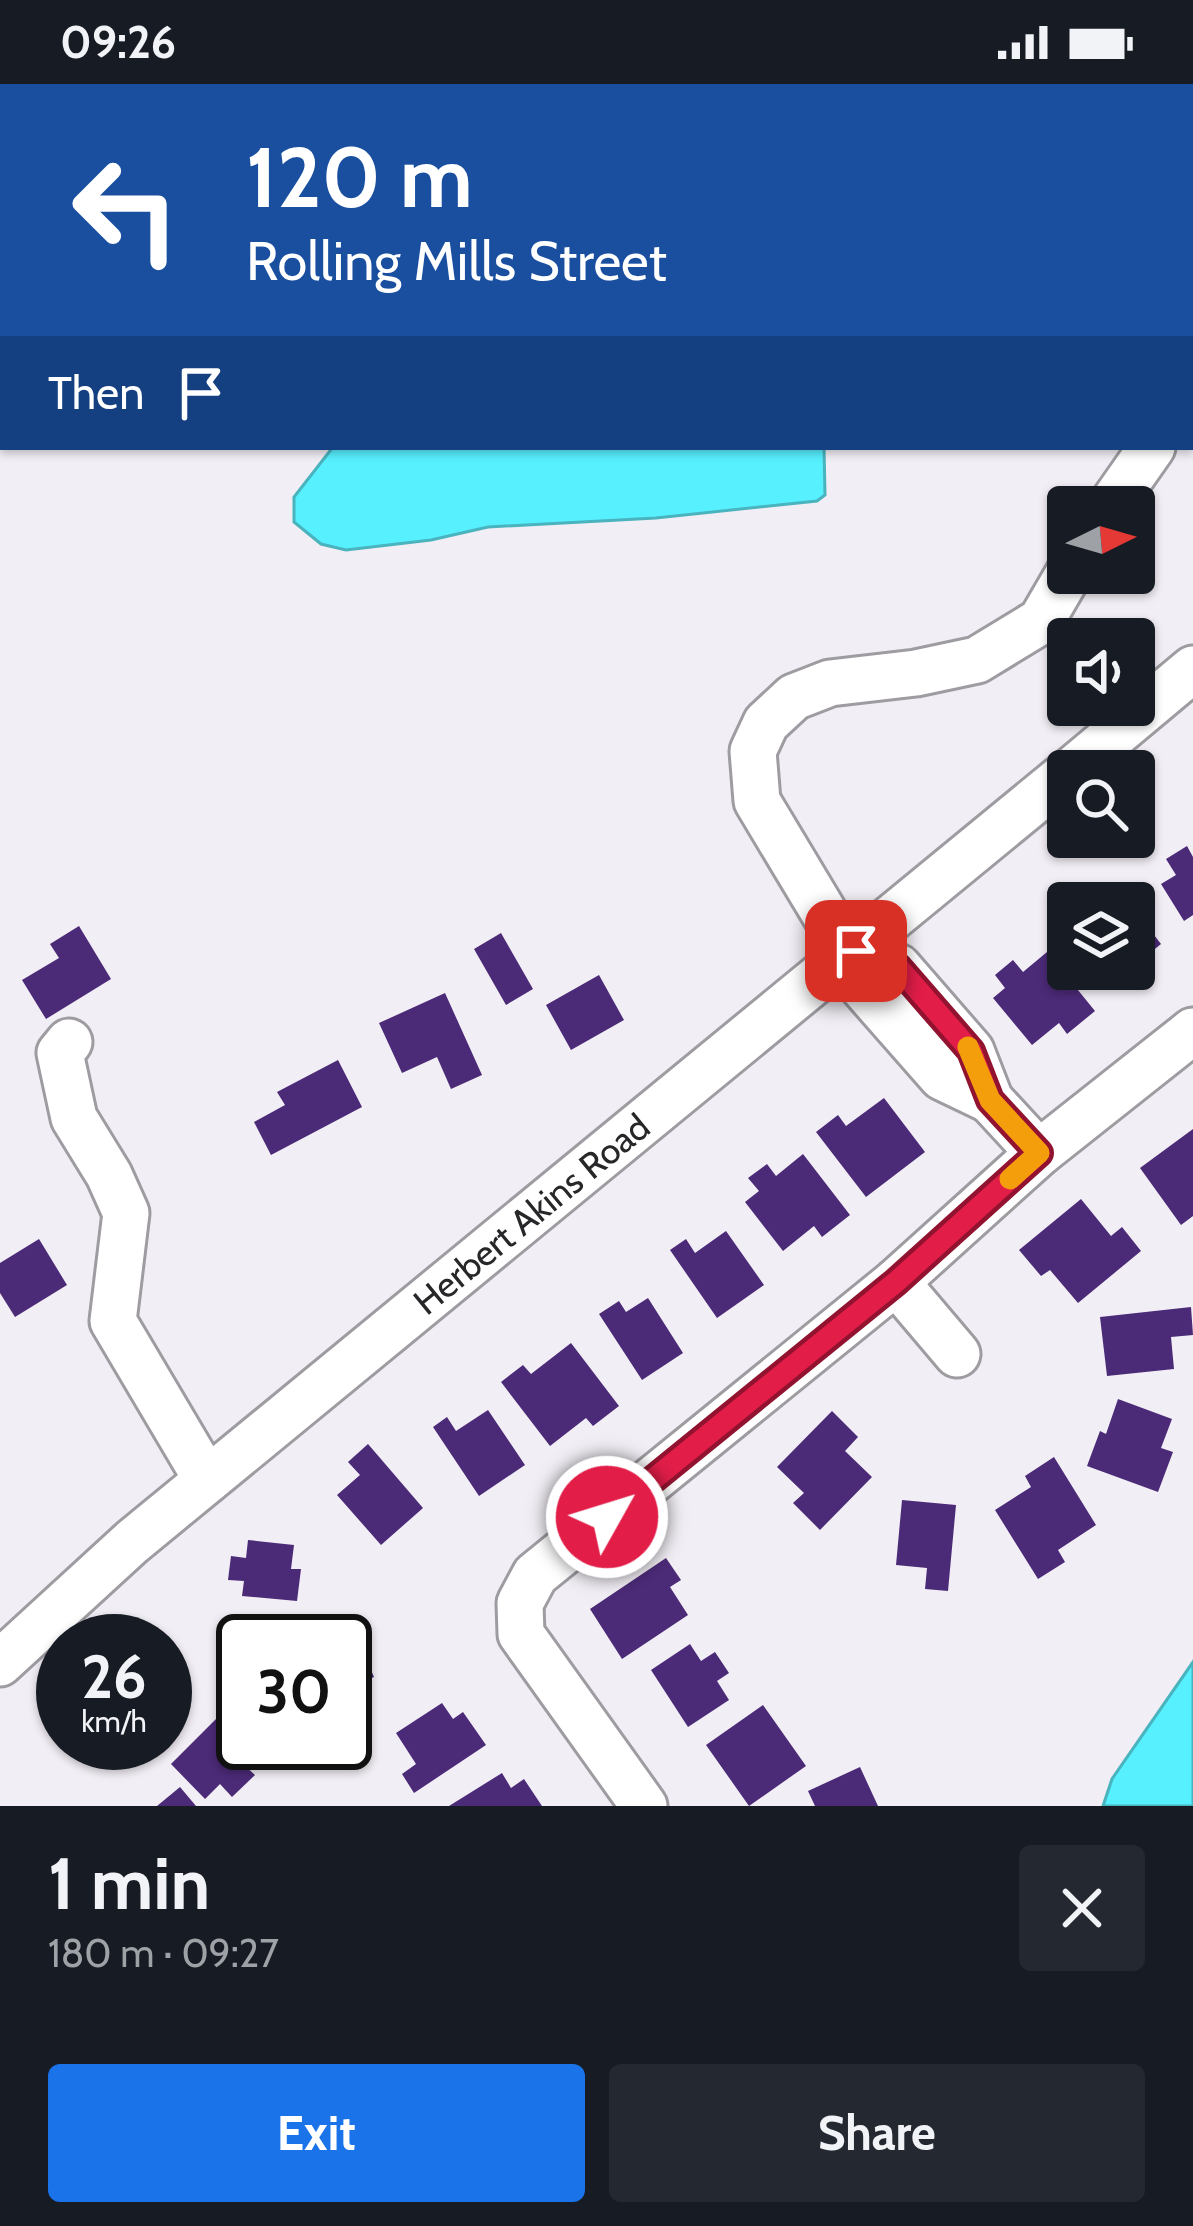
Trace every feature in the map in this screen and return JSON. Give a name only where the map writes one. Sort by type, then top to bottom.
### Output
[{"type":"street","points":[[1125,486],[1150,450]]},
{"type":"street","points":[[1039,1153],[990,1100],[971,1051],[898,967],[856,951],[829,921],[757,801],[753,751],[766,723],[794,697],[830,683],[977,660],[1040,621],[1056,594]]},
{"type":"street","name":"Herbert Akins Road","points":[[1095,750],[1193,669]]},
{"type":"street","name":"Herbert Akins Road","points":[[0,1664],[132,1542],[1047,790]]},
{"type":"street","points":[[644,1806],[521,1634],[503,1601],[896,1282],[1039,1153],[1193,1031]]},
{"type":"street","points":[[69,1042],[60,1053],[74,1118],[109,1174],[126,1214],[113,1321],[207,1480]]},
{"type":"street","points":[[896,1282],[956,1354]]},
{"type":"water","points":[[331,450],[824,450],[825,495],[817,501],[656,518],[488,527],[431,540],[346,550],[321,544],[294,522],[294,497]]},
{"type":"water","points":[[1193,1662],[1193,1806],[1103,1806],[1112,1779]]},
{"type":"building","points":[[1187,846],[1193,857],[1193,915],[1184,921],[1161,884],[1176,875],[1166,859]]},
{"type":"building","points":[[79,926],[111,979],[46,1019],[22,980],[59,958],[50,944]]},
{"type":"building","points":[[501,933],[533,989],[506,1005],[474,949]]},
{"type":"building","points":[[1047,952],[1047,990],[1078,990],[1095,1011],[1067,1034],[1059,1023],[1032,1045],[993,998],[1005,988],[995,975],[1013,960],[1023,972]]},
{"type":"building","points":[[599,975],[624,1020],[571,1050],[546,1005]]},
{"type":"building","points":[[445,993],[482,1075],[451,1089],[437,1057],[402,1073],[379,1023]]},
{"type":"building","points":[[338,1060],[362,1107],[271,1155],[254,1122],[285,1105],[277,1092]]},
{"type":"building","points":[[884,1098],[925,1152],[866,1197],[816,1132],[838,1115],[846,1126]]},
{"type":"building","points":[[1193,1129],[1193,1216],[1181,1225],[1140,1168]]},
{"type":"building","points":[[803,1154],[850,1215],[822,1237],[814,1226],[783,1251],[745,1202],[759,1191],[748,1178],[767,1164],[776,1176]]},
{"type":"building","points":[[1081,1199],[1111,1236],[1122,1227],[1141,1251],[1078,1303],[1050,1270],[1041,1276],[1019,1250]]},
{"type":"building","points":[[726,1231],[764,1285],[717,1318],[670,1250],[686,1239],[695,1253]]},
{"type":"building","points":[[39,1239],[67,1285],[15,1317],[0,1293],[0,1263]]},
{"type":"building","points":[[648,1298],[683,1353],[642,1380],[599,1314],[619,1301],[626,1312]]},
{"type":"building","points":[[1191,1307],[1193,1335],[1171,1337],[1174,1369],[1107,1376],[1100,1317]]},
{"type":"building","points":[[571,1343],[619,1406],[593,1426],[586,1418],[550,1446],[501,1382],[523,1365],[531,1374]]},
{"type":"building","points":[[1118,1399],[1172,1419],[1161,1448],[1173,1452],[1158,1492],[1087,1466],[1100,1431],[1106,1434]]},
{"type":"building","points":[[488,1410],[525,1465],[479,1496],[433,1427],[447,1417],[456,1431]]},
{"type":"building","points":[[832,1411],[858,1437],[845,1451],[872,1477],[820,1530],[793,1503],[804,1493],[777,1467]]},
{"type":"building","points":[[368,1444],[423,1508],[381,1545],[337,1495],[360,1475],[348,1462]]},
{"type":"building","points":[[1054,1457],[1096,1525],[1058,1550],[1065,1562],[1038,1579],[995,1510],[1031,1487],[1025,1476]]},
{"type":"building","points":[[902,1500],[956,1505],[948,1591],[925,1589],[927,1568],[896,1565]]},
{"type":"building","points":[[248,1540],[294,1545],[291,1569],[301,1569],[297,1601],[242,1596],[244,1581],[228,1580],[231,1556],[246,1558]]},
{"type":"building","points":[[666,1558],[681,1580],[670,1587],[688,1615],[622,1659],[590,1609]]},
{"type":"building","points":[[690,1644],[701,1661],[715,1652],[729,1673],[717,1681],[729,1700],[688,1727],[651,1670]]},
{"type":"building","points":[[442,1703],[453,1719],[463,1712],[486,1745],[414,1793],[402,1774],[416,1764],[396,1733]]},
{"type":"building","points":[[763,1705],[806,1766],[749,1806],[706,1745]]},
{"type":"building","points":[[216,1719],[216,1770],[250,1770],[255,1775],[232,1797],[220,1784],[205,1799],[177,1770],[192,1770],[192,1743]]},
{"type":"building","points":[[860,1767],[878,1806],[815,1806],[808,1791]]},
{"type":"building","points":[[502,1773],[511,1788],[524,1779],[542,1806],[449,1806]]},
{"type":"building","points":[[180,1787],[196,1806],[157,1806]]},
{"type":"slow traffic","points":[[968,1047],[990,1100],[1039,1153],[1010,1179]]},
{"type":"route","points":[[607,1517],[896,1282],[1039,1153],[990,1100],[971,1051],[898,967],[856,951]]}]
